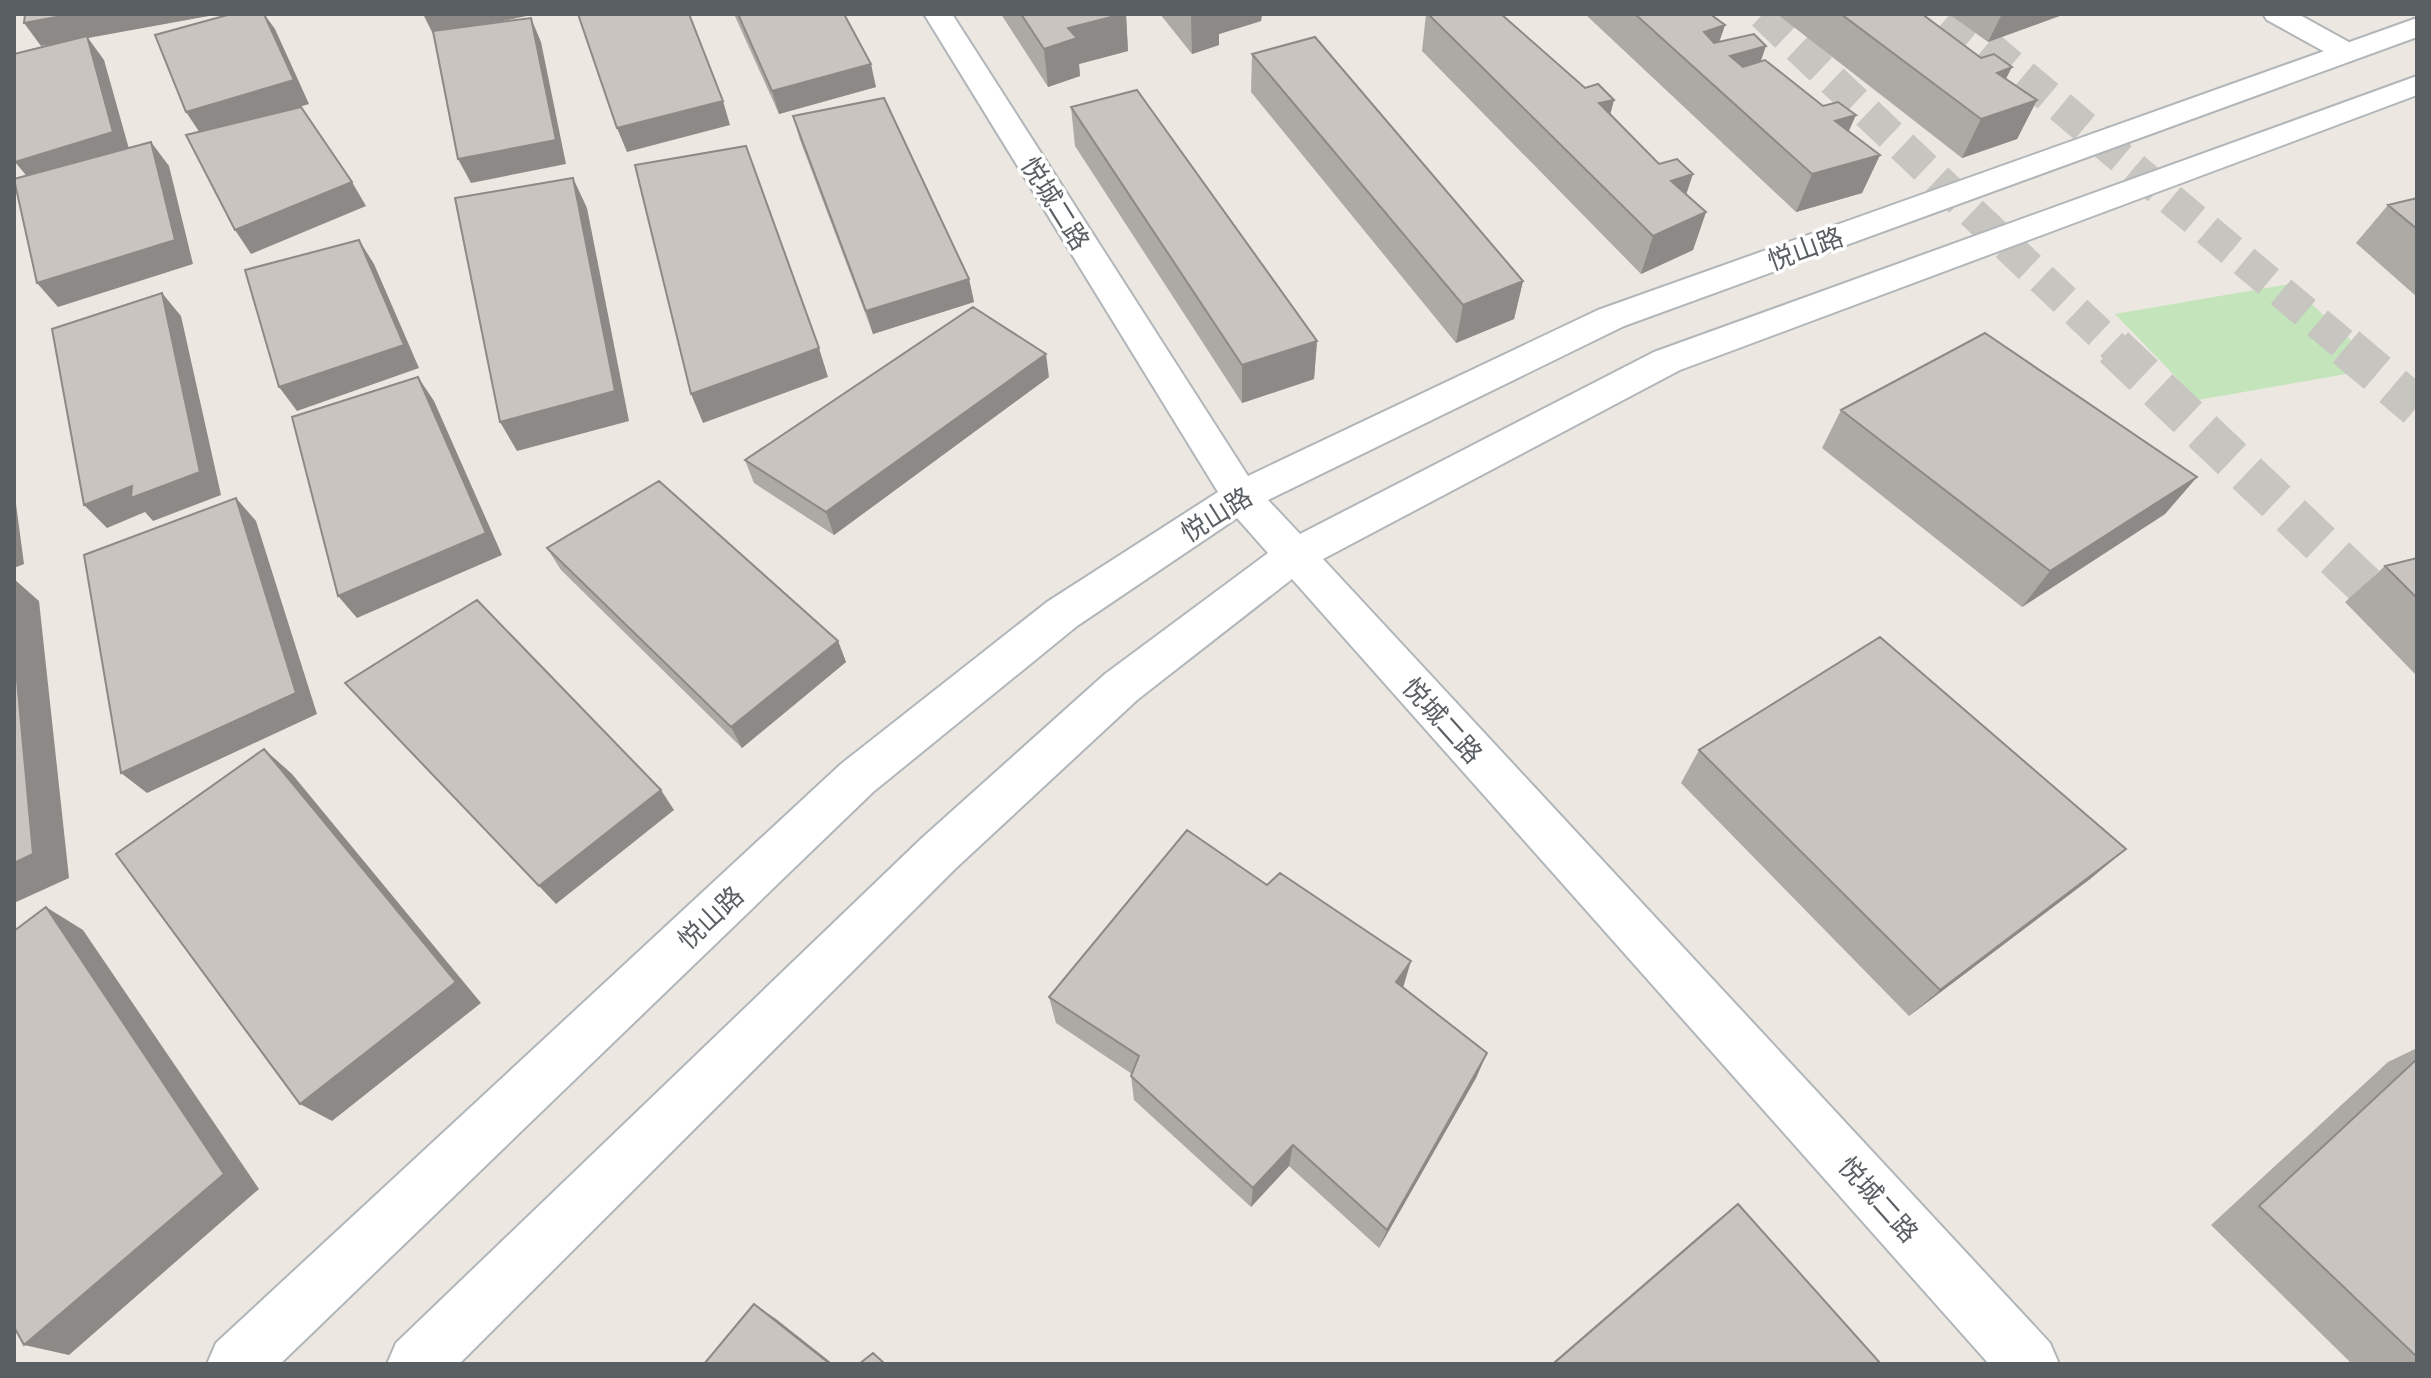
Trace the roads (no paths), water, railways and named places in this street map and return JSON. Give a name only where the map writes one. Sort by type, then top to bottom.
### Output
[{"type":"main road","name":"悦城二路","points":[[938,14],[1241,496],[2029,1364]]},
{"type":"main road","points":[[2277,14],[2346,52]]},
{"type":"main road","name":"悦山路","points":[[237,1364],[857,778],[1062,614],[1241,496],[1611,318],[2417,27]]},
{"type":"main road","points":[[417,1364],[939,853],[1121,687],[1294,555],[1667,361],[2417,85]]},
{"type":"tunnel","points":[[1763,14],[2116,349]]},
{"type":"tunnel","points":[[1950,14],[2349,349]]},
{"type":"tunnel","points":[[2114,347],[2417,635]]},
{"type":"tunnel","points":[[2346,347],[2417,407]]}]
